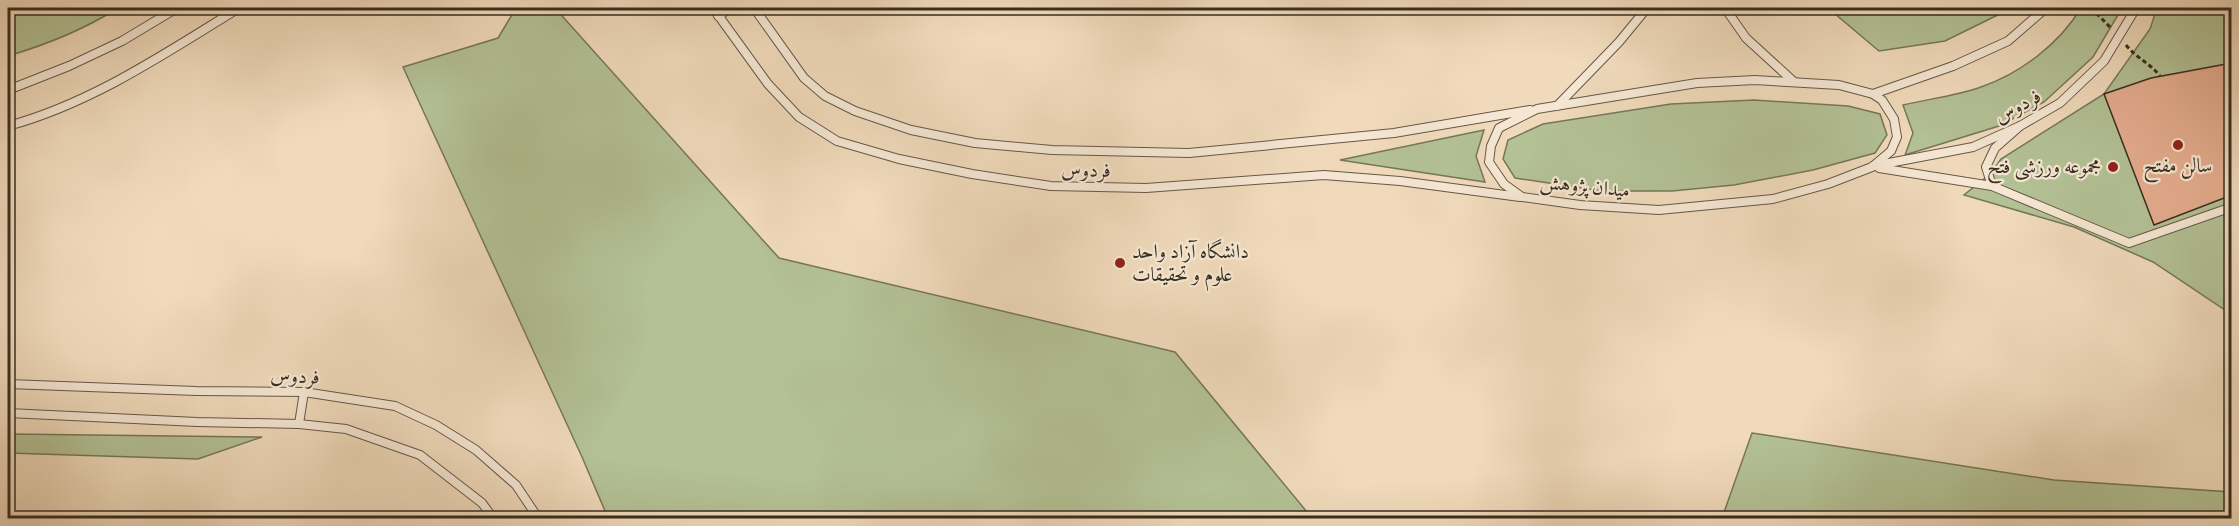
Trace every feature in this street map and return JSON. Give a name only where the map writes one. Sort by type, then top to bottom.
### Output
[{"type":"lane","points":[[8,90],[69,66],[122,41],[177,8]]},
{"type":"lane","points":[[8,126],[84,99],[239,8]]},
{"type":"lane","name":"فردوس","points":[[713,8],[768,84],[799,117],[837,141],[899,159],[972,174],[1051,186],[1146,188],[1324,176],[1400,181],[1522,197]]},
{"type":"lane","points":[[718,16],[731,8]]},
{"type":"lane","name":"فردوس","points":[[754,8],[804,78],[825,96],[855,111],[911,130],[975,143],[1052,150],[1189,153],[1394,133],[1538,109]]},
{"type":"lane","points":[[1557,106],[1619,42],[1647,8]]},
{"type":"lane","points":[[1725,8],[1746,38],[1793,81]]},
{"type":"lane","points":[[1873,94],[1953,66],[2008,41],[2046,8]]},
{"type":"lane","name":"فردوس","points":[[1872,166],[1973,147],[2020,126],[2060,103],[2104,61],[2136,8]]},
{"type":"lane","name":"میدان پژوهش","points":[[1755,80],[1839,85],[1873,94],[1882,100],[1894,119],[1897,137],[1890,151],[1872,166],[1828,184],[1773,199],[1659,210],[1580,206],[1522,197],[1504,184],[1495,172],[1490,162],[1491,146],[1499,129],[1538,109],[1557,106],[1697,83],[1755,80]]},
{"type":"lane","points":[[1992,186],[1986,167],[1995,148],[2020,126]]},
{"type":"lane","points":[[1872,166],[1992,186],[2129,243],[2232,207]]},
{"type":"lane","name":"فردوس","points":[[8,384],[196,391],[304,392],[395,406],[436,424],[476,450],[516,485],[538,519]]},
{"type":"lane","points":[[299,424],[304,392]]},
{"type":"lane","points":[[8,413],[196,422],[299,424],[346,429],[420,455],[482,502],[493,519]]},
{"type":"path","points":[[2091,8],[2120,37],[2134,55],[2153,67],[2160,76]]},
{"type":"green space","points":[[8,8],[118,8],[64,36],[8,56]]},
{"type":"green space","points":[[516,8],[555,8],[779,258],[1175,352],[1312,518],[608,518],[403,67],[498,38]]},
{"type":"green space","points":[[1828,8],[2012,8],[1945,41],[1879,51]]},
{"type":"green space","points":[[2081,8],[2120,8],[2093,57],[2044,102],[1999,126],[1905,155],[1913,133],[1903,105],[1971,90],[2010,74],[2038,56],[2062,34]]},
{"type":"green space","name":"مجموعه ورزشی فتح","points":[[2157,8],[2231,8],[2231,314],[2153,262],[2074,227],[1964,195],[1990,174],[2001,159],[2104,94],[2150,29]]},
{"type":"green space","points":[[1754,100],[1848,106],[1880,114],[1887,135],[1875,153],[1813,170],[1734,185],[1672,191],[1601,191],[1515,178],[1503,159],[1508,140],[1543,124],[1671,104]]},
{"type":"green space","points":[[1484,130],[1476,156],[1485,182],[1340,160]]},
{"type":"green space","points":[[1752,433],[2054,480],[2231,492],[2231,518],[1722,518]]},
{"type":"green space","points":[[8,434],[262,437],[198,459],[8,453]]},
{"type":"building","name":"سالن مفتح","points":[[2232,63],[2232,195],[2154,225],[2104,94],[2151,78]]},
{"type":"place","name":"سالن مفتح","points":[[2178,145]]},
{"type":"place","name":"مجموعه ورزشی فتح","points":[[2113,167]]},
{"type":"place","name":"دانشگاه آزاد واحد علوم و تحقیقات","points":[[1120,263]]}]
